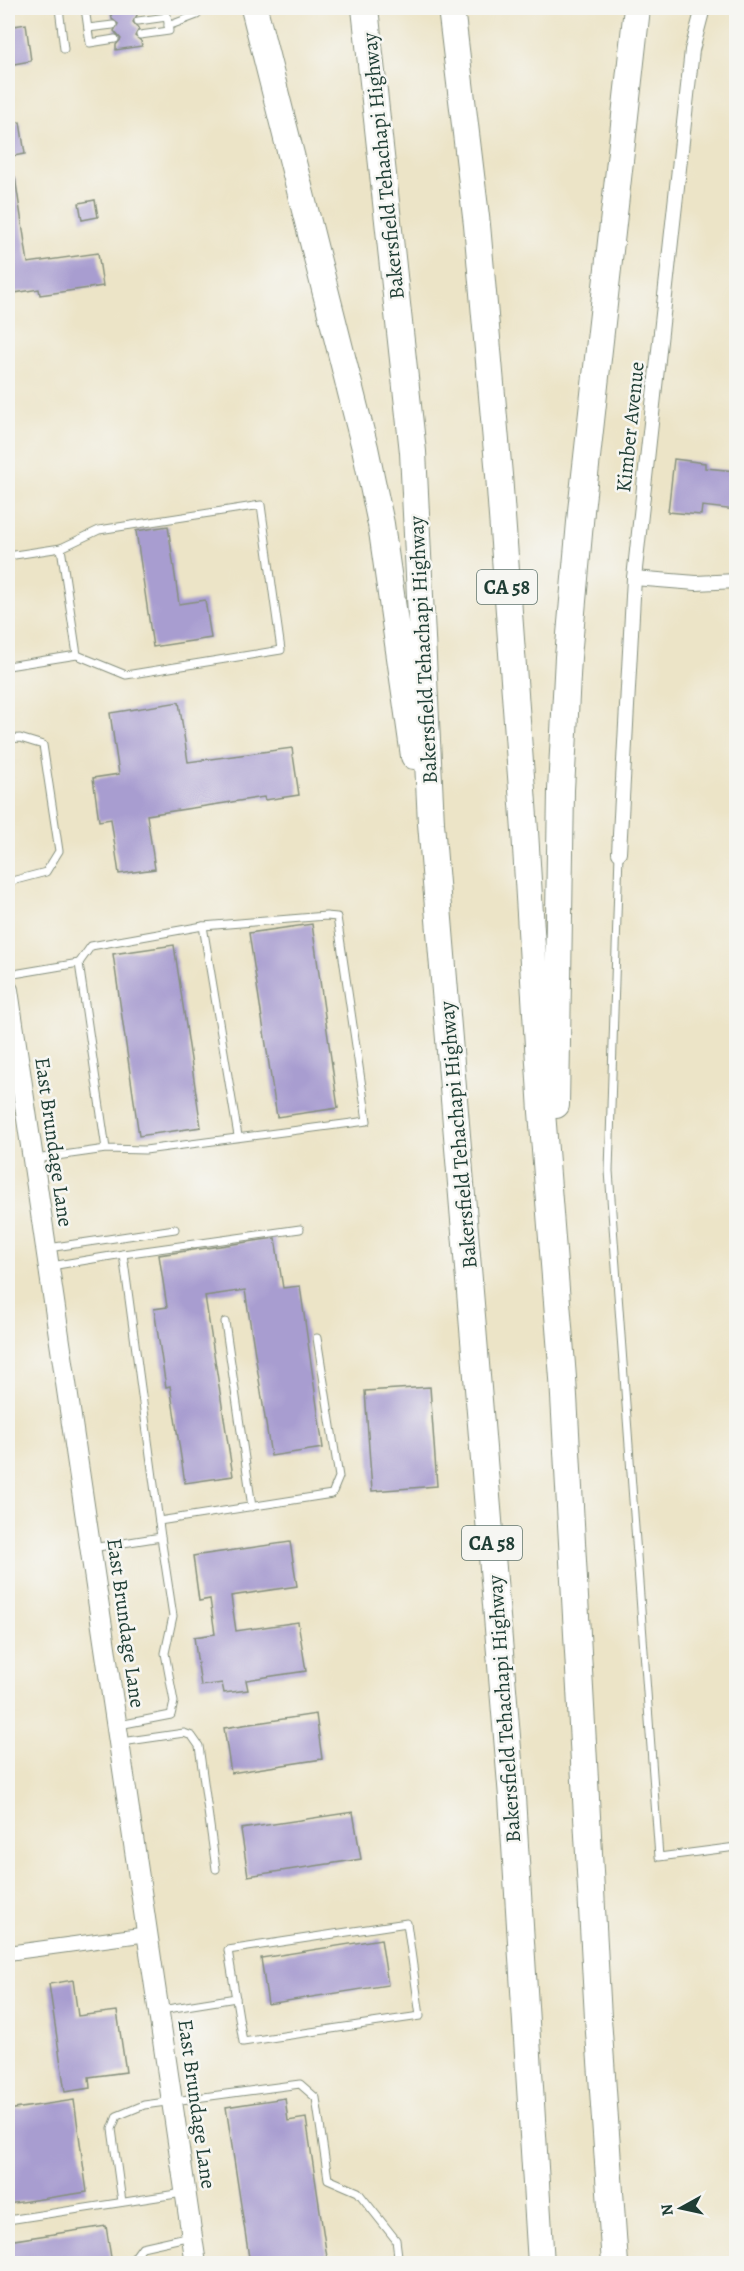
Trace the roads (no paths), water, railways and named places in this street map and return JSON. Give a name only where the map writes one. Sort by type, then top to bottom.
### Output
[{"type":"highway","points":[[254,8],[365,448],[394,604],[412,748],[431,823]]},
{"type":"highway","name":"Bakersfield Tehachapi Highway","points":[[365,8],[413,452],[431,823],[512,1797],[541,2264]]},
{"type":"highway","name":"CA 58","points":[[451,8],[477,225],[499,475],[563,1378],[597,2018],[615,2264]]},
{"type":"highway","points":[[547,1168],[557,1093],[561,790],[570,624],[637,8]]},
{"type":"main road","name":"East Brundage Lane","points":[[8,990],[196,2264]]},
{"type":"street","name":"Kimber Avenue","points":[[619,853],[634,578],[692,50],[703,8]]},
{"type":"street","points":[[634,578],[696,583],[736,581]]},
{"type":"street","points":[[8,1953],[148,1934]]},
{"type":"lane","points":[[58,8],[64,49]]},
{"type":"lane","points":[[86,8],[90,43],[115,39]]},
{"type":"lane","points":[[138,21],[168,10],[169,31],[140,36]]},
{"type":"lane","points":[[168,26],[197,15]]},
{"type":"lane","points":[[88,28],[113,25]]},
{"type":"lane","points":[[8,556],[61,548],[99,530],[261,506],[281,650],[126,675],[77,655],[8,666]]},
{"type":"lane","points":[[61,548],[77,655]]},
{"type":"lane","points":[[8,740],[20,738],[43,745],[59,851],[46,872],[8,882]]},
{"type":"lane","points":[[619,853],[609,1171],[659,1857],[736,1847]]},
{"type":"lane","points":[[33,1160],[106,1149],[145,1150],[238,1136],[367,1121],[337,917],[203,926],[91,946],[79,963],[106,1149]]},
{"type":"lane","points":[[203,926],[238,1136]]},
{"type":"lane","points":[[8,975],[79,963]]},
{"type":"lane","points":[[47,1258],[175,1229]]},
{"type":"lane","points":[[47,1258],[123,1254],[300,1229]]},
{"type":"lane","points":[[118,1734],[171,1715],[174,1708],[165,1653],[173,1616],[123,1254]]},
{"type":"lane","points":[[225,1322],[252,1507]]},
{"type":"lane","points":[[159,1521],[332,1494],[339,1477],[317,1338]]},
{"type":"lane","points":[[90,1548],[161,1537]]},
{"type":"lane","points":[[118,1734],[184,1733],[192,1736],[199,1746],[216,1869]]},
{"type":"lane","points":[[407,1923],[420,2016],[243,2042],[236,1998],[228,1950],[407,1923]]},
{"type":"lane","points":[[159,2011],[236,1998]]},
{"type":"lane","points":[[122,2202],[112,2129],[117,2116],[144,2105],[300,2084],[316,2098],[328,2178],[358,2192],[396,2240],[399,2264]]},
{"type":"lane","points":[[8,2220],[186,2193]]},
{"type":"lane","points":[[135,2264],[134,2258],[142,2247],[192,2236]]}]
